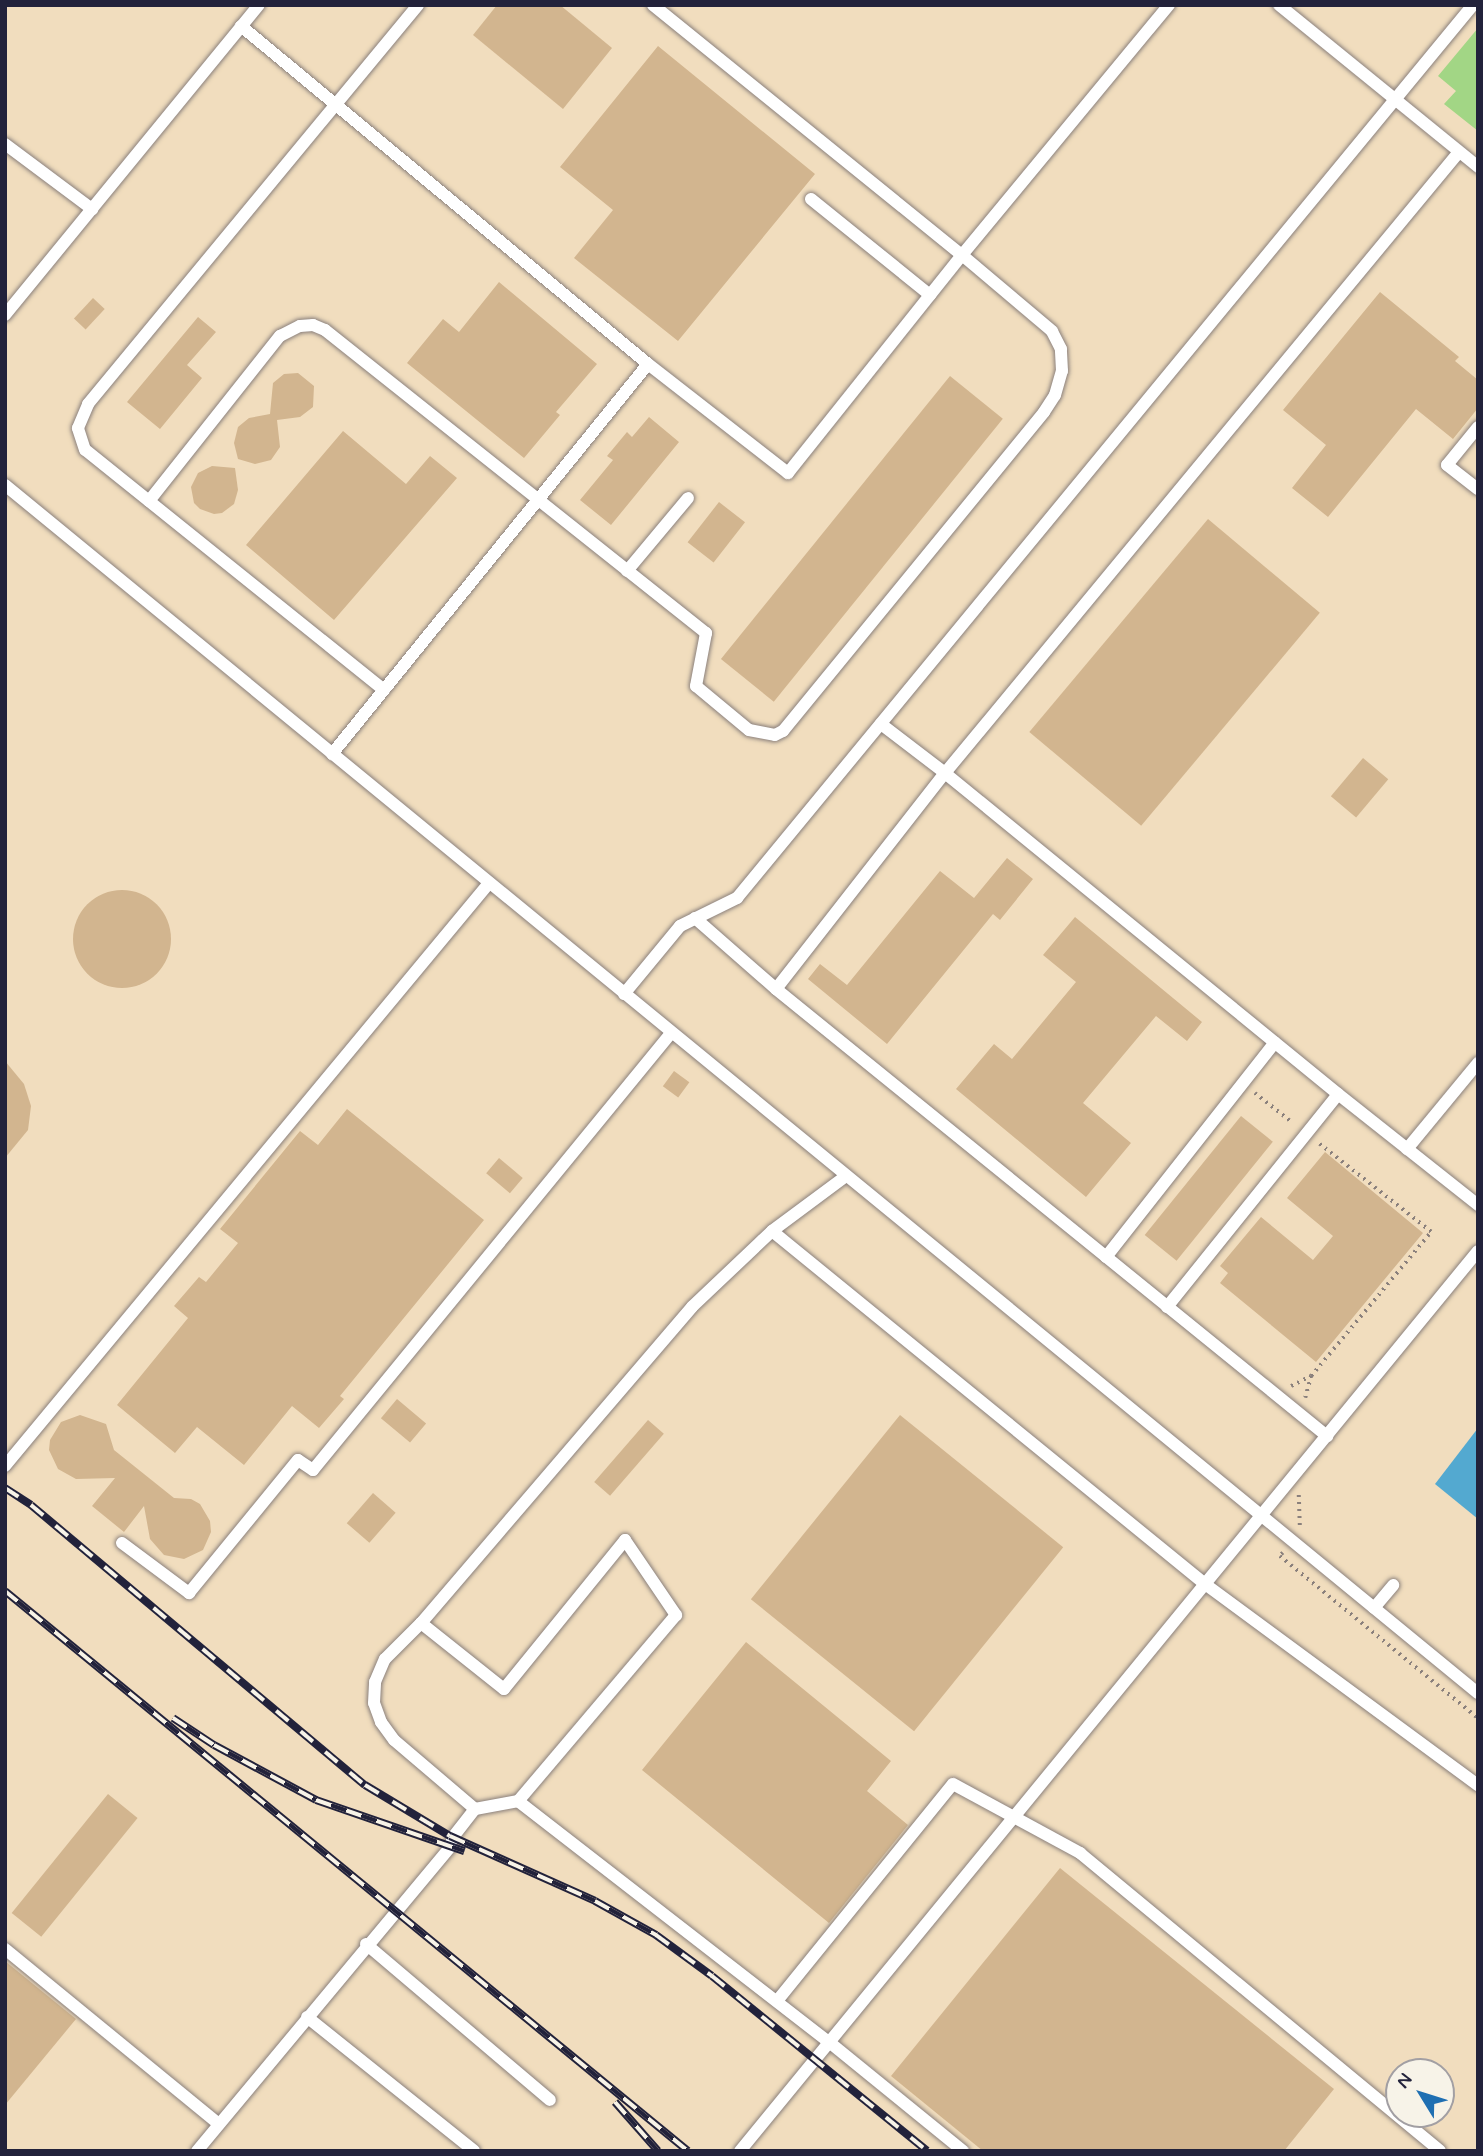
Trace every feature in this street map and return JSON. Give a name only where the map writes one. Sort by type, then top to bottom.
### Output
[{"type":"lane","points":[[5,315],[259,5]]},
{"type":"lane","points":[[384,690],[85,450],[78,428],[82,415],[335,102],[418,5]]},
{"type":"lane","points":[[149,501],[280,336],[300,326],[313,325],[325,330],[706,633],[696,686],[749,730],[765,736],[783,731],[1044,412],[1055,395],[1062,371],[1061,349],[1052,331],[962,255],[653,5]]},
{"type":"lane","points":[[241,26],[648,364],[788,474],[962,255],[1169,5]]},
{"type":"lane","points":[[1279,5],[1478,167]]},
{"type":"lane","points":[[624,994],[680,926],[737,898],[1473,5]]},
{"type":"lane","points":[[5,144],[92,209]]},
{"type":"lane","points":[[776,989],[945,773],[1459,152]]},
{"type":"lane","points":[[811,199],[930,295]]},
{"type":"lane","points":[[332,754],[648,364]]},
{"type":"lane","points":[[1478,427],[1447,465],[1478,489]]},
{"type":"lane","points":[[5,485],[1478,1693]]},
{"type":"lane","points":[[627,571],[688,498]]},
{"type":"lane","points":[[881,724],[1478,1205]]},
{"type":"lane","points":[[5,1466],[489,883]]},
{"type":"lane","points":[[695,918],[776,989],[1327,1436]]},
{"type":"lane","points":[[122,1543],[189,1593],[298,1460],[313,1470],[671,1033]]},
{"type":"lane","points":[[1106,1257],[1275,1042]]},
{"type":"lane","points":[[1407,1149],[1478,1063]]},
{"type":"lane","points":[[1167,1307],[1338,1094]]},
{"type":"lane","points":[[475,1809],[394,1740],[381,1722],[374,1703],[375,1682],[385,1659],[421,1623],[692,1307],[772,1231],[846,1176]]},
{"type":"lane","points":[[772,1231],[1205,1584],[1478,1785]]},
{"type":"lane","points":[[740,2151],[1478,1251]]},
{"type":"lane","points":[[197,2151],[366,1944],[450,1847],[453,1837],[475,1809],[518,1801],[676,1615],[625,1541],[504,1689],[421,1623]]},
{"type":"lane","points":[[1374,1608],[1393,1585]]},
{"type":"lane","points":[[776,2001],[953,1784],[1080,1853],[1440,2151]]},
{"type":"lane","points":[[518,1801],[829,2042],[962,2151]]},
{"type":"lane","points":[[366,1944],[550,2100]]},
{"type":"lane","points":[[5,1948],[219,2124]]},
{"type":"lane","points":[[307,2017],[474,2151]]},
{"type":"path","points":[[1275,1394],[1311,1376]]},
{"type":"green space","points":[[1478,28],[1478,131],[1444,104],[1456,91],[1438,76]]},
{"type":"water","points":[[1478,1428],[1478,1519],[1435,1484]]},
{"type":"building","points":[[497,5],[560,5],[612,48],[563,109],[473,35]]},
{"type":"building","points":[[658,46],[815,174],[678,341],[574,258],[613,210],[560,167]]},
{"type":"building","points":[[499,282],[597,364],[556,412],[560,415],[524,458],[407,363],[443,319],[459,332]]},
{"type":"building","points":[[1380,292],[1459,357],[1455,361],[1478,380],[1478,408],[1453,439],[1416,409],[1328,517],[1292,488],[1326,445],[1283,410]]},
{"type":"building","points":[[93,298],[105,309],[86,329],[74,318]]},
{"type":"building","points":[[198,317],[216,332],[187,365],[202,378],[160,429],[127,402]]},
{"type":"building","points":[[298,373],[314,386],[313,407],[300,417],[277,420],[280,447],[271,460],[255,464],[238,459],[234,443],[238,427],[249,418],[270,414],[273,383],[284,374]]},
{"type":"building","points":[[950,376],[1003,419],[774,702],[721,659]]},
{"type":"building","points":[[649,417],[679,442],[611,525],[580,500],[613,460],[607,456],[627,432],[632,437]]},
{"type":"building","points":[[343,431],[406,484],[430,456],[457,478],[334,620],[246,545]]},
{"type":"building","points":[[212,466],[235,468],[238,490],[234,504],[222,513],[214,514],[200,509],[194,503],[191,487],[198,473]]},
{"type":"building","points":[[719,502],[745,522],[714,563],[688,542]]},
{"type":"building","points":[[1208,519],[1320,613],[1141,826],[1029,732]]},
{"type":"building","points":[[1363,758],[1388,779],[1356,818],[1331,796]]},
{"type":"building","points":[[1007,858],[1033,879],[1000,920],[993,914],[887,1044],[808,979],[820,964],[847,985],[940,871],[974,898]]},
{"type":"building","points":[[122,890],[141,893],[157,904],[168,920],[171,939],[168,958],[157,974],[141,985],[122,988],[103,985],[87,974],[76,958],[73,939],[76,920],[87,904],[103,893]]},
{"type":"building","points":[[1075,917],[1202,1022],[1187,1041],[1156,1016],[1083,1103],[1131,1143],[1086,1197],[956,1089],[994,1044],[1012,1059],[1076,982],[1043,955]]},
{"type":"building","points":[[5,1061],[24,1084],[31,1106],[28,1130],[5,1158]]},
{"type":"building","points":[[674,1071],[689,1082],[678,1098],[663,1086]]},
{"type":"building","points":[[347,1109],[484,1220],[340,1396],[344,1399],[319,1428],[292,1406],[244,1465],[197,1427],[175,1453],[117,1405],[188,1318],[174,1306],[199,1277],[206,1282],[238,1243],[220,1229],[300,1131],[318,1145]]},
{"type":"building","points":[[1241,1116],[1273,1142],[1177,1261],[1145,1235]]},
{"type":"building","points":[[1325,1152],[1423,1233],[1316,1362],[1220,1283],[1228,1273],[1220,1266],[1261,1217],[1313,1260],[1333,1236],[1287,1198]]},
{"type":"building","points":[[499,1158],[523,1178],[510,1193],[486,1173]]},
{"type":"building","points":[[397,1399],[426,1423],[410,1443],[381,1418]]},
{"type":"building","points":[[80,1415],[106,1424],[114,1450],[174,1498],[191,1499],[200,1504],[210,1521],[211,1532],[203,1550],[184,1559],[164,1555],[150,1539],[144,1506],[124,1532],[92,1506],[115,1478],[76,1479],[58,1469],[49,1450],[50,1440],[61,1422]]},
{"type":"building","points":[[900,1415],[1063,1547],[914,1731],[751,1599]]},
{"type":"building","points":[[648,1420],[664,1434],[610,1496],[594,1482]]},
{"type":"building","points":[[373,1493],[396,1513],[369,1543],[347,1523]]},
{"type":"building","points":[[746,1642],[891,1761],[867,1791],[908,1825],[829,1923],[642,1770]]},
{"type":"building","points":[[108,1794],[138,1818],[41,1937],[12,1913]]},
{"type":"building","points":[[1060,1868],[1334,2089],[1284,2151],[983,2151],[891,2076]]},
{"type":"building","points":[[5,1961],[76,2019],[5,2105]]},
{"type":"railway","points":[[5,1488],[31,1505],[365,1785],[450,1836],[595,1901],[656,1935],[712,1976],[927,2151]]},
{"type":"railway","points":[[5,1591],[688,2151]]},
{"type":"railway","points":[[173,1718],[214,1745],[316,1800],[464,1851]]},
{"type":"railway","points":[[615,2102],[658,2151]]}]
